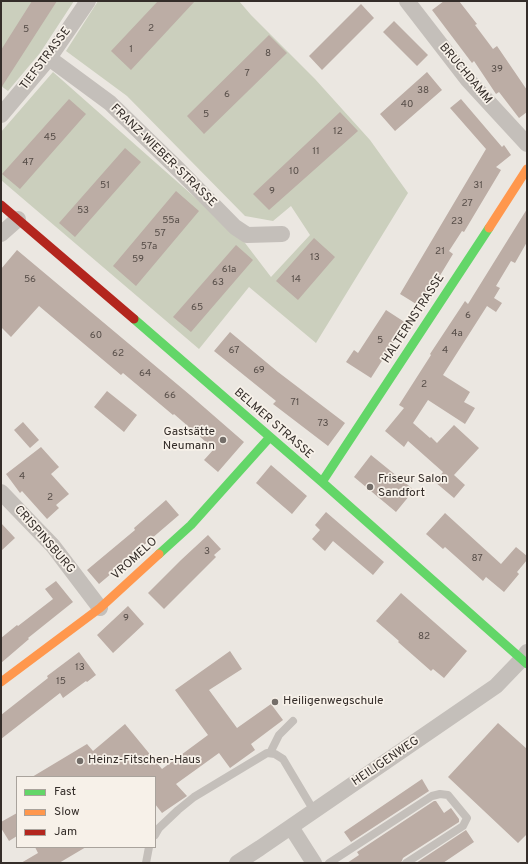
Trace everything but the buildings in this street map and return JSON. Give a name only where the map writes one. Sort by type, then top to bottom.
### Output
[{"type":"street","name":"TIEFSTRASSE","points":[[1,115],[49,58],[88,1]]},
{"type":"street","name":"BRUCHDAMM","points":[[407,1],[468,80],[527,144]]},
{"type":"street","name":"FRANZ-WIEBER-STRASSE","points":[[49,58],[110,103],[236,227],[247,235],[282,234]]},
{"type":"street","name":"HALTERNSTRASSE","points":[[322,482],[527,169]]},
{"type":"street","name":"BELMER STRASSE","points":[[1,205],[525,659]]},
{"type":"street","points":[[1,234],[18,219]]},
{"type":"street","name":"VROMELO","points":[[1,682],[100,608],[191,525],[270,437]]},
{"type":"street","name":"CRISPINSBURG","points":[[1,492],[53,546],[100,608]]},
{"type":"street","name":"HEILIGENWEG","points":[[237,863],[496,686],[525,659]]},
{"type":"street","points":[[291,827],[314,863]]},
{"type":"lane","points":[[270,753],[279,735],[293,721]]},
{"type":"lane","points":[[156,832],[178,810],[194,798],[267,753],[275,754],[283,759],[314,811]]},
{"type":"lane","points":[[329,863],[432,796],[440,794],[448,795],[467,818],[463,826],[406,863]]},
{"type":"lane","points":[[146,863],[149,848]]},
{"type":"green space","points":[[1,1],[74,1],[40,53],[8,91],[1,86]]},
{"type":"green space","points":[[98,1],[239,1],[315,79],[370,140],[408,193],[316,343],[249,287],[199,349],[1,180],[1,132],[53,72],[242,239],[271,277],[310,235],[291,206],[273,221],[245,216],[127,96],[66,51]]},
{"type":"traffic: fast","points":[[322,482],[489,228]]},
{"type":"traffic: fast","points":[[134,319],[322,482],[527,664]]},
{"type":"traffic: fast","points":[[159,554],[191,525],[270,437]]},
{"type":"traffic: slow","points":[[489,228],[527,169]]},
{"type":"traffic: slow","points":[[1,682],[100,608],[159,554]]},
{"type":"traffic: jam","points":[[1,205],[134,319]]},
{"type":"place","name":"Gastsätte Neumann","points":[[223,440]]},
{"type":"place","name":"Friseur Salon Sandfort","points":[[370,487]]},
{"type":"place","name":"Heiligenwegschule","points":[[275,702]]},
{"type":"place","name":"Heinz-Fitschen-Haus","points":[[80,761]]}]
